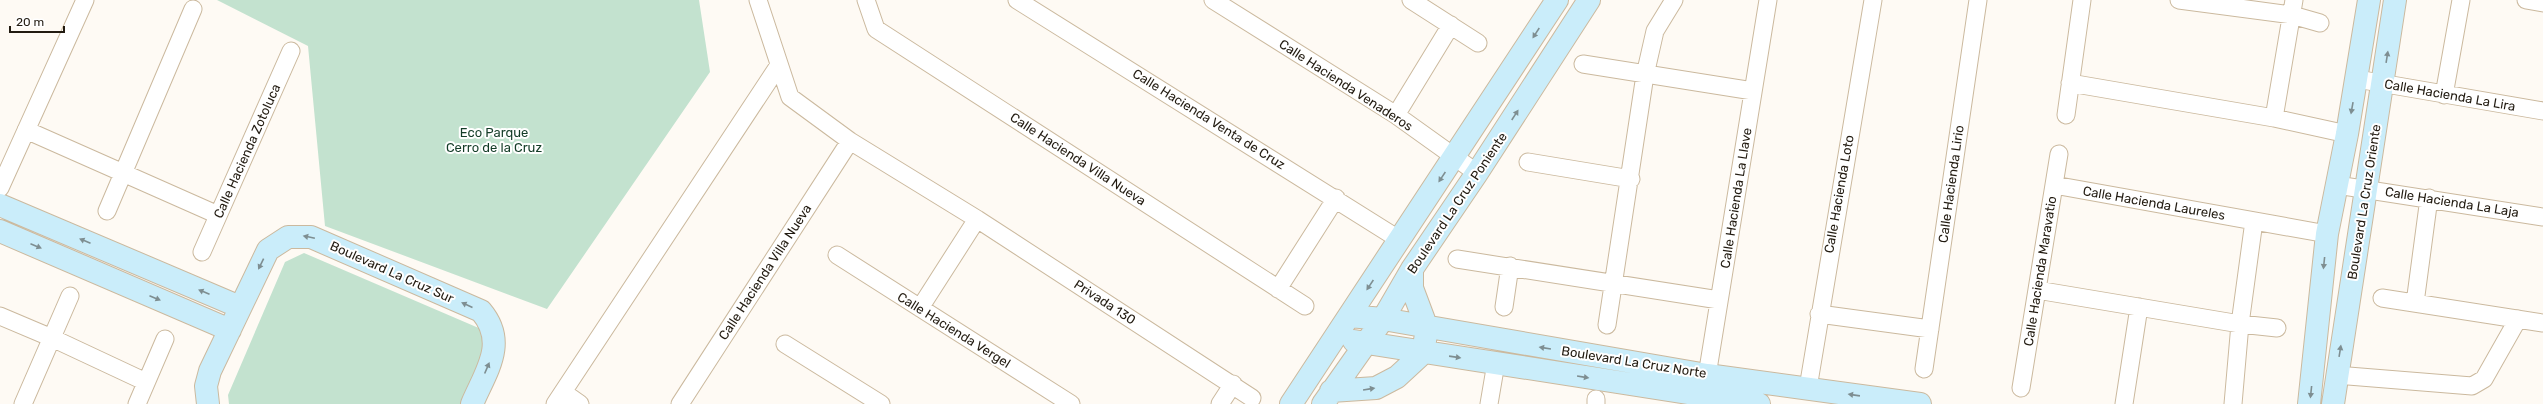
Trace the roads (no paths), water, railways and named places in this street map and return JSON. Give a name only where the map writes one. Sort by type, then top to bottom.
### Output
[{"type":"street","points":[[0,188],[85,0]]},
{"type":"street","points":[[758,0],[790,97],[850,141],[977,219],[920,308]]},
{"type":"street","name":"Calle Hacienda Villa Nueva","points":[[866,0],[876,29],[1305,306]]},
{"type":"street","name":"Calle Hacienda Venta de Cruz","points":[[1017,0],[1336,198],[1400,240]]},
{"type":"street","name":"Calle Hacienda Venaderos","points":[[1213,0],[1396,115],[1477,173]]},
{"type":"street","points":[[1412,0],[1478,43]]},
{"type":"street","name":"Boulevard La Cruz Poniente","points":[[1291,404],[1333,338],[1455,158],[1557,0]]},
{"type":"street","name":"Boulevard La Cruz Poniente","points":[[1327,398],[1383,319],[1412,269],[1477,173],[1589,0]]},
{"type":"street","points":[[1607,325],[1631,179],[1645,74],[1655,31],[1674,0]]},
{"type":"street","name":"Calle Hacienda La Llave","points":[[1705,385],[1768,0]]},
{"type":"street","name":"Calle Hacienda Loto","points":[[1808,388],[1819,314],[1873,0]]},
{"type":"street","name":"Calle Hacienda Lirio","points":[[1924,369],[1978,0]]},
{"type":"street","points":[[2066,115],[2082,0]]},
{"type":"street","name":"Boulevard La Cruz Oriente","points":[[2309,404],[2327,234],[2357,79],[2369,0]]},
{"type":"street","name":"Boulevard La Cruz Oriente","points":[[2333,404],[2336,375],[2396,0]]},
{"type":"street","points":[[2444,95],[2461,0]]},
{"type":"street","points":[[2526,0],[2543,3]]},
{"type":"street","points":[[2184,1],[2293,8],[2320,23]]},
{"type":"street","points":[[2274,118],[2293,8]]},
{"type":"street","points":[[107,211],[193,9]]},
{"type":"street","points":[[1396,115],[1452,26]]},
{"type":"street","name":"Calle Hacienda Zotoluca","points":[[202,252],[291,51]]},
{"type":"street","points":[[1583,64],[1753,92]]},
{"type":"street","points":[[580,404],[559,398],[779,65]]},
{"type":"street","name":"Calle Hacienda La Lira","points":[[2357,79],[2543,111]]},
{"type":"street","points":[[2070,83],[2274,118],[2347,134]]},
{"type":"street","points":[[26,130],[218,215]]},
{"type":"street","name":"Calle Hacienda Villa Nueva","points":[[680,404],[850,141]]},
{"type":"street","name":"Calle Hacienda Maravatio","points":[[2021,388],[2059,154]]},
{"type":"street","points":[[1528,162],[1631,179]]},
{"type":"street","name":"Calle Hacienda La Laja","points":[[2337,184],[2543,217]]},
{"type":"street","name":"Calle Hacienda Laureles","points":[[2054,185],[2327,234]]},
{"type":"street","points":[[1278,289],[1336,198]]},
{"type":"street","points":[[2415,303],[2429,198]]},
{"type":"street","points":[[0,205],[240,307]]},
{"type":"street","name":"Privada 130","points":[[977,219],[1233,384],[1252,398]]},
{"type":"street","points":[[2233,404],[2240,324],[2254,221]]},
{"type":"street","points":[[0,231],[230,330]]},
{"type":"street","name":"Boulevard La Cruz Sur","points":[[208,404],[206,386],[210,371],[268,250],[288,237],[311,237],[480,311],[493,331],[495,343],[493,355],[472,404]]},
{"type":"street","name":"Calle Hacienda Vergel","points":[[837,255],[1071,404]]},
{"type":"street","points":[[1457,259],[1510,266],[1614,285],[1719,300]]},
{"type":"street","points":[[1504,307],[1510,266]]},
{"type":"street","points":[[1327,398],[1376,388],[1397,377],[1422,353],[1427,328],[1412,288],[1412,269]]},
{"type":"street","points":[[2037,290],[2240,324],[2277,328]]},
{"type":"street","points":[[23,404],[70,296]]},
{"type":"street","points":[[2382,298],[2543,322]]},
{"type":"street","points":[[2124,404],[2139,307]]},
{"type":"street","points":[[1819,314],[1930,329]]},
{"type":"street","points":[[0,316],[52,338],[146,382]]},
{"type":"street","name":"Boulevard La Cruz Norte","points":[[1349,316],[1383,319],[1705,385],[1759,404]]},
{"type":"street","points":[[2336,375],[2472,386],[2484,379],[2518,319]]},
{"type":"street","name":"Boulevard La Cruz Norte","points":[[1333,338],[1422,353],[1496,363],[1705,385],[1808,388],[1914,404]]},
{"type":"street","points":[[137,404],[166,339]]},
{"type":"street","points":[[785,344],[877,403]]},
{"type":"street","points":[[1489,404],[1496,363]]},
{"type":"street","points":[[1220,404],[1233,384]]},
{"type":"park label","name":"Eco Parque Cerro de la Cruz","points":[[494,140]]}]
